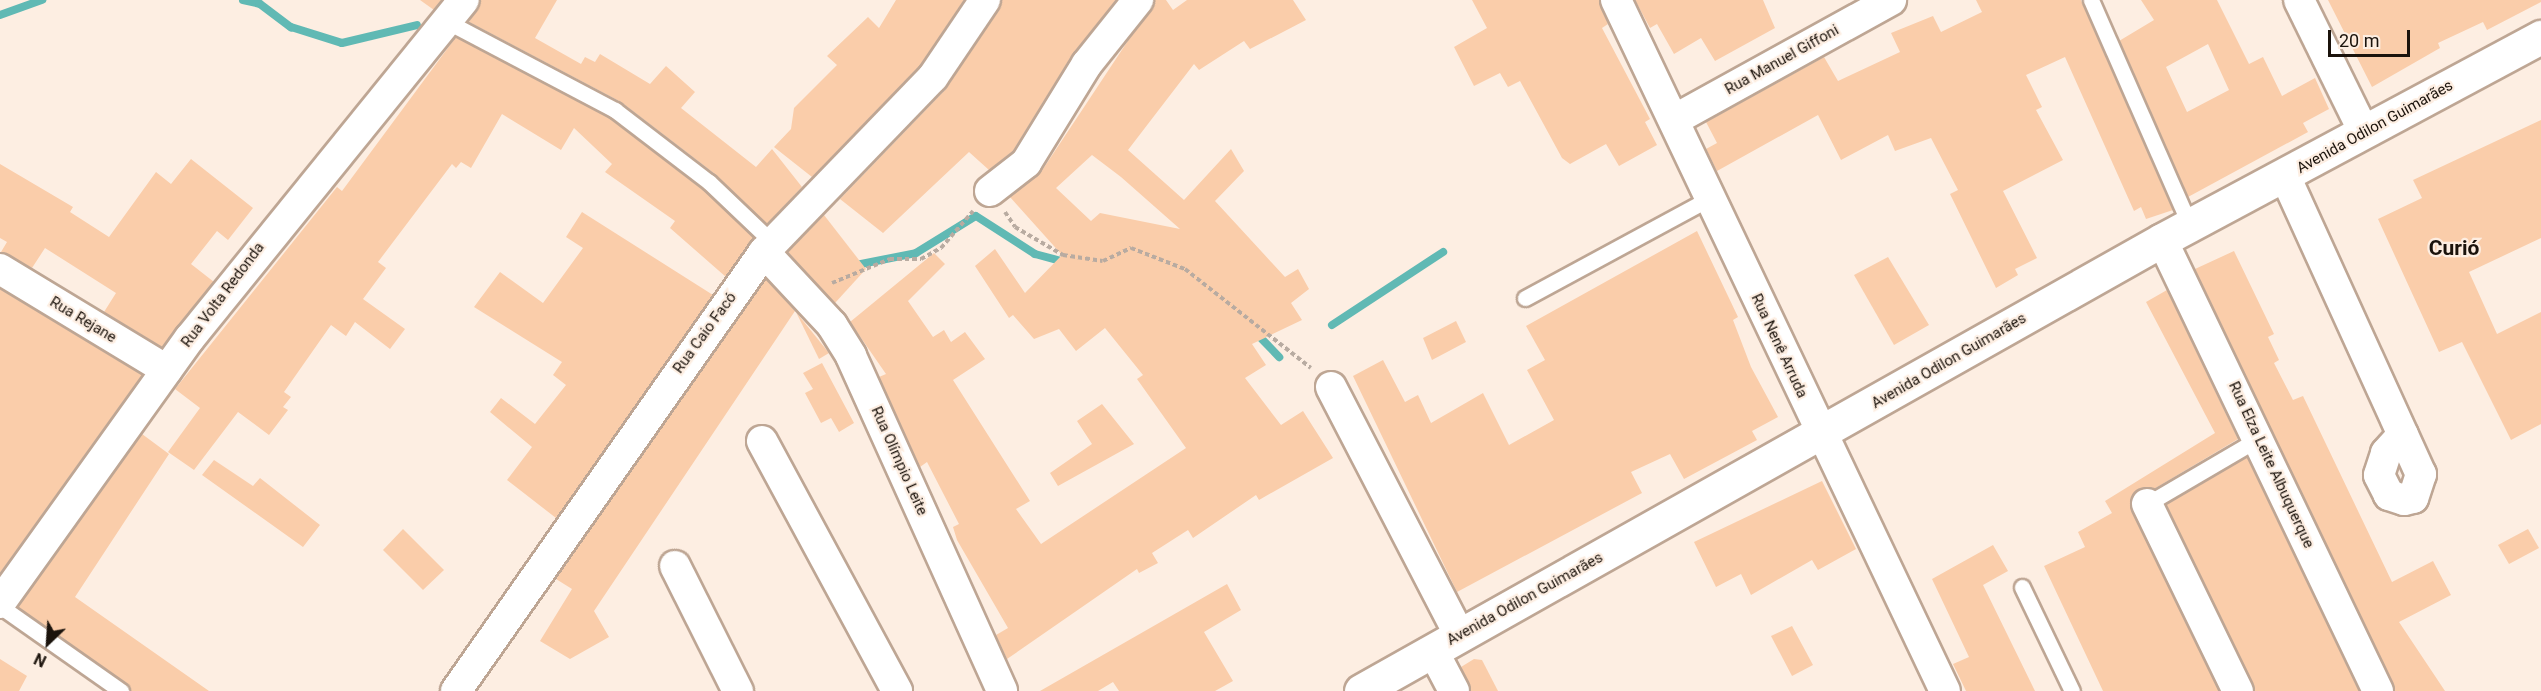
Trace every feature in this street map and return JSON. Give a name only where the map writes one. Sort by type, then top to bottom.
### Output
[{"type":"street","name":"Rua Caio Facó","points":[[456,691],[769,248],[933,77],[985,0]]},
{"type":"street","points":[[990,191],[1026,163],[1106,37],[1138,0]]},
{"type":"street","name":"Rua Nenê Arruda","points":[[1616,0],[1820,435],[1945,691]]},
{"type":"street","name":"Rua Manuel Giffoni","points":[[1674,120],[1891,0]]},
{"type":"street","points":[[2299,0],[2364,132]]},
{"type":"street","name":"Rua Volta Redonda","points":[[0,605],[166,370],[263,243],[456,11]]},
{"type":"street","name":"Avenida Odilon Guimarães","points":[[1361,691],[2177,234],[2540,38]]},
{"type":"street","points":[[2285,176],[2403,434]]},
{"type":"street","name":"Rua Elza Leite Albuquerque","points":[[2177,234],[2258,438],[2378,691]]},
{"type":"street","name":"Rua Olímpio Leite","points":[[769,248],[832,325],[864,381],[1002,691]]},
{"type":"street","name":"Rua Rejane","points":[[0,269],[166,370]]},
{"type":"street","points":[[1331,387],[1446,643],[1455,691]]},
{"type":"street","points":[[762,441],[897,691]]},
{"type":"street","points":[[2146,504],[2238,691]]},
{"type":"street","points":[[675,566],[738,691]]},
{"type":"lane","name":"Rua Elza Leite Albuquerque","points":[[2091,0],[2177,234]]},
{"type":"lane","points":[[456,11],[615,110],[709,182],[769,248]]},
{"type":"lane","points":[[1525,298],[1710,198]]},
{"type":"lane","points":[[2146,504],[2258,438]]},
{"type":"lane","points":[[2022,587],[2072,691]]},
{"type":"lane","points":[[0,605],[121,691]]},
{"type":"path","points":[[809,299],[864,269],[890,259],[921,259],[941,248],[990,191],[1015,227],[1063,255],[1103,261],[1135,249],[1203,278],[1331,387]]},
{"type":"building","points":[[420,0],[442,0],[434,10]]},
{"type":"building","points":[[481,0],[557,0],[535,38],[581,64],[585,57],[595,62],[600,54],[650,84],[666,66],[695,92],[681,108],[756,167],[772,149],[802,187],[767,224],[715,174],[621,102],[469,22]]},
{"type":"building","points":[[896,0],[964,0],[920,66],[812,177],[774,147],[791,129],[794,108],[837,65],[827,56],[868,17],[879,28]]},
{"type":"building","points":[[1002,0],[1116,0],[1072,55],[1013,151],[989,170],[969,152],[883,233],[840,199],[946,89]]},
{"type":"building","points":[[1155,0],[1166,0],[1173,10],[1187,0],[1293,0],[1306,20],[1250,49],[1244,41],[1199,70],[1194,64],[1128,150],[1184,200],[1231,149],[1244,171],[1215,201],[1285,277],[1298,269],[1309,289],[1291,303],[1302,320],[1252,344],[1266,365],[1245,378],[1281,425],[1303,411],[1333,458],[1259,500],[1256,495],[1193,538],[1188,530],[1152,553],[1158,563],[1139,573],[1137,569],[1007,659],[996,635],[1008,628],[957,540],[953,527],[959,524],[927,462],[920,467],[879,377],[886,374],[850,322],[934,253],[945,264],[908,301],[933,337],[944,330],[951,342],[965,332],[985,359],[953,380],[1030,501],[1016,509],[1041,544],[1186,448],[1137,379],[1143,375],[1105,328],[1076,351],[1059,329],[1034,339],[1013,315],[1009,318],[975,266],[995,249],[1025,293],[1062,255],[1010,197],[1041,172]],"holes":[[[1092,155],[1121,177],[1180,229],[1100,213],[1091,221],[1056,188]]]},
{"type":"building","points":[[1472,0],[1599,0],[1608,24],[1602,28],[1650,119],[1645,122],[1657,145],[1619,166],[1606,144],[1570,164],[1562,158],[1520,81],[1508,87],[1500,73],[1474,86],[1454,47],[1487,28]]},
{"type":"building","points":[[1635,0],[1763,0],[1775,28],[1715,61],[1701,38],[1674,54],[1657,24],[1650,28]]},
{"type":"building","points":[[1976,0],[2081,0],[2173,210],[2146,219],[2141,207],[2134,211],[2065,57],[2026,75],[2042,107],[2036,110],[2063,160],[2003,191],[2037,258],[2015,269],[2018,275],[1996,288],[1950,194],[1958,190],[1931,138],[1895,151],[1888,135],[1841,160],[1818,115],[1717,171],[1706,149],[1717,143],[1706,122],[1824,57],[1838,81],[1900,52],[1891,33],[1933,16],[1941,32],[1982,12]]},
{"type":"building","points":[[2141,0],[2217,0],[2249,64],[2263,57],[2282,96],[2315,78],[2329,109],[2303,123],[2308,132],[2188,197],[2119,41],[2154,20]],"holes":[[[2208,44],[2229,90],[2187,112],[2166,67]]]},
{"type":"building","points":[[2328,0],[2541,0],[2541,2],[2487,30],[2483,22],[2438,43],[2440,48],[2372,87]]},
{"type":"building","points":[[456,37],[610,118],[703,189],[754,238],[726,277],[670,228],[675,221],[605,172],[612,164],[574,128],[561,150],[502,114],[471,168],[461,162],[456,168],[452,164],[378,262],[386,268],[363,299],[405,329],[390,349],[355,322],[346,336],[331,325],[284,392],[291,397],[283,407],[288,410],[269,435],[238,412],[194,470],[168,452],[200,408],[175,389],[337,187],[342,191]]},
{"type":"building","points":[[2541,120],[2541,238],[2469,272],[2497,334],[2541,312],[2541,424],[2511,440],[2462,342],[2439,352],[2378,219],[2422,198],[2413,180]]},
{"type":"building","points":[[191,159],[253,208],[228,240],[217,231],[191,264],[214,282],[162,347],[104,312],[116,293],[45,248],[32,268],[1,252],[7,242],[0,238],[0,164],[73,207],[70,212],[109,237],[156,172],[171,184]]},
{"type":"building","points":[[582,212],[713,295],[556,518],[507,480],[532,447],[490,412],[501,398],[535,424],[566,385],[553,375],[562,362],[474,307],[500,272],[543,303],[583,248],[566,237]]},
{"type":"building","points":[[824,215],[866,269],[835,303],[788,252]]},
{"type":"building","points":[[1697,231],[1738,317],[1733,320],[1751,367],[1778,417],[1752,431],[1757,440],[1684,479],[1670,454],[1631,472],[1642,493],[1457,592],[1353,376],[1383,360],[1405,402],[1418,395],[1431,423],[1483,393],[1509,445],[1554,420],[1527,370],[1545,360],[1526,326]]},
{"type":"building","points":[[2234,251],[2274,334],[2268,337],[2279,360],[2274,363],[2293,400],[2303,396],[2392,582],[2433,561],[2451,595],[2399,622],[2445,691],[2395,691],[2195,269]]},
{"type":"building","points":[[1888,257],[1929,325],[1894,345],[1854,275]]},
{"type":"building","points":[[766,279],[795,311],[594,611],[609,637],[570,659],[540,641],[572,589],[556,579]]},
{"type":"building","points":[[0,289],[142,375],[0,573]]},
{"type":"building","points":[[2167,290],[2238,439],[2154,489],[2139,489],[2130,503],[2219,691],[2103,691],[2044,566],[2085,547],[2078,532],[2112,513],[2105,501],[2215,433],[2146,302]]},
{"type":"building","points":[[796,312],[829,353],[819,359]]},
{"type":"building","points":[[1456,321],[1466,342],[1432,360],[1423,338]]},
{"type":"building","points":[[822,363],[854,423],[839,432],[831,418],[821,423],[805,393],[813,389],[803,373]]},
{"type":"building","points":[[1102,404],[1134,444],[1058,486],[1050,473],[1092,444],[1077,421]]},
{"type":"building","points":[[142,434],[169,454],[75,597],[209,691],[131,691],[18,607]]},
{"type":"building","points":[[2247,457],[2359,691],[2255,691],[2166,504]]},
{"type":"building","points":[[214,460],[253,486],[260,478],[320,525],[303,547],[202,475]]},
{"type":"building","points":[[1822,481],[1856,549],[1818,570],[1812,560],[1751,595],[1741,574],[1716,587],[1694,542]]},
{"type":"building","points":[[403,529],[444,570],[423,590],[383,550]]},
{"type":"building","points":[[2528,529],[2539,548],[2509,564],[2498,545]]},
{"type":"building","points":[[1993,545],[2008,571],[1983,585],[2035,691],[1966,691],[1953,664],[1969,657],[1932,579]]},
{"type":"building","points":[[1227,584],[1241,610],[1204,632],[1233,681],[1215,691],[1119,691],[1113,682],[1098,691],[1040,691]]},
{"type":"building","points":[[1792,626],[1813,665],[1792,676],[1771,636]]},
{"type":"building","points":[[0,659],[27,676],[19,691],[0,691]]},
{"type":"building","points":[[1474,659],[1482,660],[1498,691],[1471,691],[1461,667]]},
{"type":"waterway","points":[[0,15],[42,0]]},
{"type":"waterway","points":[[243,0],[260,4],[291,27],[342,43],[417,25]]},
{"type":"waterway","points":[[455,36],[544,80]]},
{"type":"waterway","points":[[851,266],[916,253],[976,216],[1035,254],[1065,262]]},
{"type":"waterway","points":[[1332,325],[1443,252]]},
{"type":"waterway","points":[[1255,332],[1279,357]]},
{"type":"district","name":"Curió","points":[[2454,248]]}]
